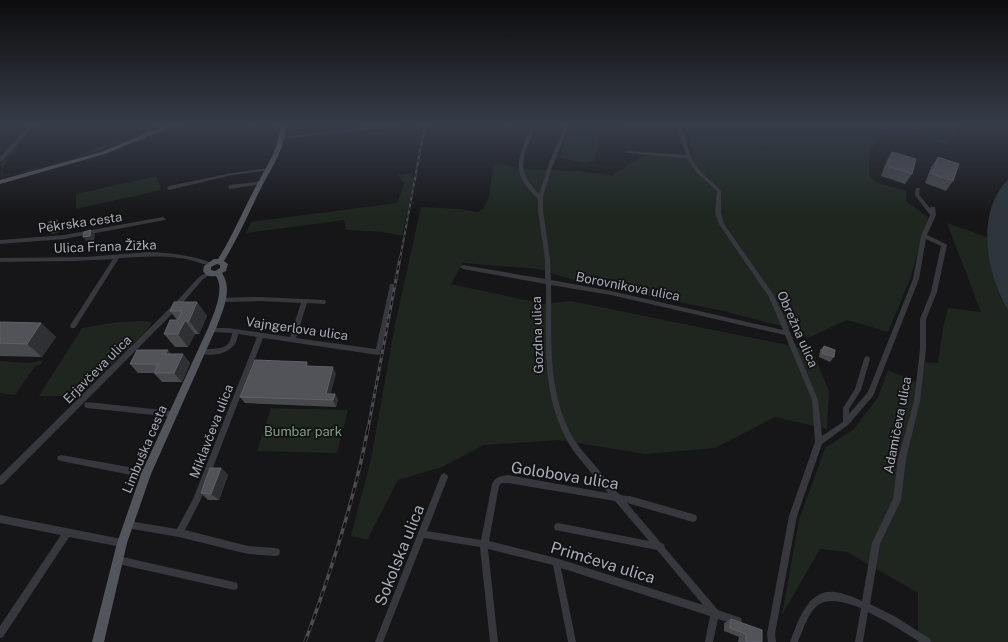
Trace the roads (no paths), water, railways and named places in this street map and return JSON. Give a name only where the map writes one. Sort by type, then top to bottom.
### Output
[{"type":"main road","points":[[0,182],[96,155]]},
{"type":"main road","name":"Limbuška cesta","points":[[98,642],[122,543],[146,474],[172,414],[203,352],[212,330],[221,300],[223,282],[222,277],[218,273],[224,265],[220,261],[239,231],[261,183],[276,155]]},
{"type":"main road","points":[[218,273],[209,273],[206,269],[210,264],[220,261]]},
{"type":"street","points":[[523,155],[519,166],[522,176],[529,188],[540,198]]},
{"type":"street","name":"Gozdna ulica","points":[[556,155],[540,198],[548,281],[547,334],[549,368],[555,399],[562,423],[567,436],[576,449],[616,497],[661,547],[715,613]]},
{"type":"street","points":[[664,155],[689,157]]},
{"type":"street","name":"Obrežna ulica","points":[[689,157],[699,173],[719,191],[718,213],[722,224],[771,296],[815,400],[819,442],[793,516],[769,636]]},
{"type":"street","points":[[169,188],[232,174],[269,169]]},
{"type":"street","points":[[230,187],[261,183]]},
{"type":"street","points":[[918,189],[917,195],[933,215]]},
{"type":"street","points":[[819,442],[846,423],[871,394],[916,278],[924,236],[933,215],[933,208]]},
{"type":"street","name":"Pekrska cesta","points":[[0,242],[64,237],[163,219]]},
{"type":"street","name":"Adamičeva ulica","points":[[859,642],[876,543],[896,500],[902,459],[917,401],[923,349],[923,319],[934,292],[943,253],[944,245],[924,236]]},
{"type":"street","name":"Ulica Frana Žižka","points":[[0,260],[71,260],[174,254],[195,258],[210,264]]},
{"type":"street","points":[[73,326],[117,257]]},
{"type":"street","name":"Borovnikova ulica","points":[[463,267],[548,281],[669,305],[787,333]]},
{"type":"street","name":"Erjavčeva ulica","points":[[0,481],[178,304],[201,278],[209,273]]},
{"type":"street","name":"Vajngerlova ulica","points":[[212,330],[228,330],[378,352],[392,286]]},
{"type":"street","points":[[221,300],[323,302]]},
{"type":"street","points":[[293,339],[305,301]]},
{"type":"street","points":[[203,352],[224,350],[230,347],[236,338],[235,332]]},
{"type":"street","name":"Miklavčeva ulica","points":[[179,533],[196,501],[261,336]]},
{"type":"street","points":[[846,423],[846,408],[858,390],[867,359]]},
{"type":"street","points":[[87,405],[172,414]]},
{"type":"street","points":[[61,458],[146,474]]},
{"type":"street","name":"Sokolska ulica","points":[[379,642],[423,534],[444,477]]},
{"type":"street","name":"Golobova ulica","points":[[494,642],[484,544],[496,484],[500,480],[508,479],[616,497],[693,518]]},
{"type":"street","points":[[0,519],[122,543]]},
{"type":"street","points":[[129,525],[179,533],[248,550],[276,552]]},
{"type":"street","points":[[558,527],[661,547]]},
{"type":"street","points":[[0,634],[67,533]]},
{"type":"street","name":"Primčeva ulica","points":[[423,534],[484,544],[556,562],[743,623]]},
{"type":"street","points":[[118,560],[234,586]]},
{"type":"street","points":[[556,562],[572,642]]},
{"type":"street","points":[[794,642],[809,610],[816,601],[825,597],[838,596],[866,606],[927,642]]},
{"type":"street","points":[[709,642],[715,613]]},
{"type":"railway","points":[[400,259],[419,155]]},
{"type":"railway","points":[[368,429],[400,258]]},
{"type":"railway","points":[[305,642],[324,589],[349,510],[368,428]]},
{"type":"park label","name":"Bumbar park","points":[[303,431]]}]
